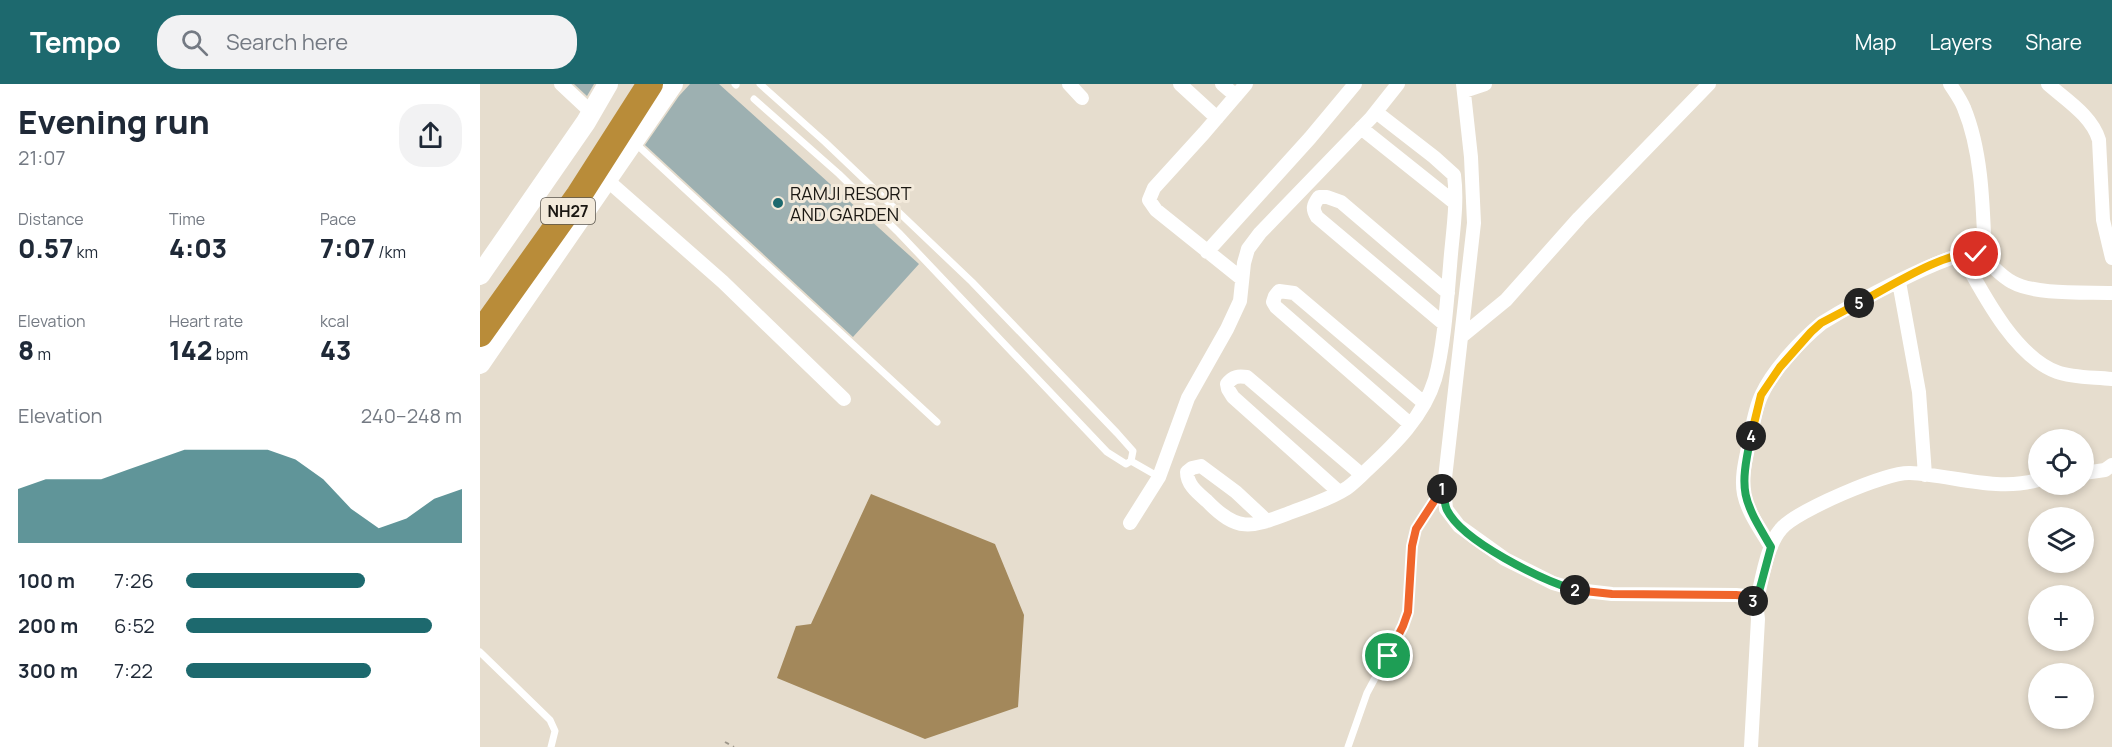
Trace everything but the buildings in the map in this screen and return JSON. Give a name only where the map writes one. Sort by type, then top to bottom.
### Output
[{"type":"highway","name":"NH27","points":[[480,306],[542,219],[632,84]]},
{"type":"highway","name":"NH27","points":[[480,334],[579,195],[650,84]]},
{"type":"street","points":[[561,84],[592,113]]},
{"type":"street","points":[[480,275],[592,113],[608,84]]},
{"type":"street","points":[[480,364],[673,84]]},
{"type":"street","points":[[1069,84],[1082,98]]},
{"type":"street","points":[[1180,84],[1217,118]]},
{"type":"street","points":[[1222,84],[1236,96]]},
{"type":"street","points":[[1242,279],[1156,210],[1149,200],[1154,188],[1246,84]]},
{"type":"street","points":[[1207,252],[1310,138],[1355,84]]},
{"type":"street","points":[[1130,523],[1159,477],[1188,398],[1240,301],[1244,263],[1248,249],[1260,232],[1376,112],[1398,84]]},
{"type":"street","points":[[1485,84],[1463,87],[1471,158],[1474,223],[1444,487],[1446,509],[1459,526],[1505,559],[1552,583],[1577,590],[1612,594],[1736,595],[1746,596],[1756,603]]},
{"type":"street","points":[[1462,336],[1506,300],[1579,218],[1709,84]]},
{"type":"street","points":[[1950,84],[1963,105],[1974,135],[1982,201],[1985,261]]},
{"type":"street","points":[[2048,84],[2096,130],[2106,163],[2103,220],[2112,258]]},
{"type":"street","points":[[1267,521],[1236,492],[1201,466],[1192,468],[1188,472],[1189,484],[1225,519],[1237,524],[1254,525],[1267,521],[1315,504],[1349,487],[1383,455],[1410,424],[1424,403],[1434,380],[1448,293],[1455,203],[1454,175],[1376,112]]},
{"type":"street","points":[[1361,128],[1455,203]]},
{"type":"street","points":[[607,180],[723,282],[844,399]]},
{"type":"street","points":[[1444,324],[1317,217],[1313,212],[1319,197],[1341,202],[1448,293]]},
{"type":"street","points":[[1771,547],[1748,508],[1743,483],[1745,462],[1761,395],[1780,367],[1821,323],[1943,260],[1968,253],[1976,254],[2004,278],[2026,288],[2112,292]]},
{"type":"street","points":[[1961,254],[1991,308],[2033,358],[2057,372],[2112,379]]},
{"type":"street","points":[[1899,282],[1919,392],[1925,475]]},
{"type":"street","points":[[1410,424],[1276,307],[1273,302],[1275,296],[1279,291],[1294,294],[1424,403]]},
{"type":"street","points":[[1339,492],[1233,397],[1227,384],[1232,378],[1247,377],[1362,475]]},
{"type":"street","points":[[2094,472],[2105,470],[2112,465]]},
{"type":"street","points":[[1751,747],[1758,619],[1756,603],[1771,547],[1779,531],[1787,522],[1839,495],[1900,473],[2014,484],[2028,482]]},
{"type":"lane","points":[[754,99],[839,174],[882,216],[1021,359],[1107,452],[1126,464],[1131,461],[1133,452],[1117,433],[972,282],[825,142],[759,84]]},
{"type":"lane","points":[[634,142],[937,422]]},
{"type":"lane","points":[[1131,461],[1159,477]]},
{"type":"lane","points":[[1348,747],[1367,693],[1403,626],[1408,612],[1412,546],[1416,529],[1444,487]]},
{"type":"lane","points":[[480,652],[550,720],[555,731],[551,747]]},
{"type":"path","points":[[725,741],[734,747]]},
{"type":"shaded area","points":[[871,494],[995,544],[1024,615],[1018,707],[925,739],[777,678],[796,626],[811,624]]},
{"type":"place","name":"RAMJI RESORT AND GARDEN","points":[[778,203]]},
{"type":"route","points":[[1388,656],[1408,612],[1412,546],[1416,529],[1444,487],[1446,509],[1459,526],[1505,559],[1552,583],[1577,590],[1612,594],[1736,595],[1746,596],[1756,603],[1771,547],[1748,508],[1743,483],[1745,462],[1757,409],[1768,382],[1821,323],[1943,260],[1968,253],[1976,254]]}]
